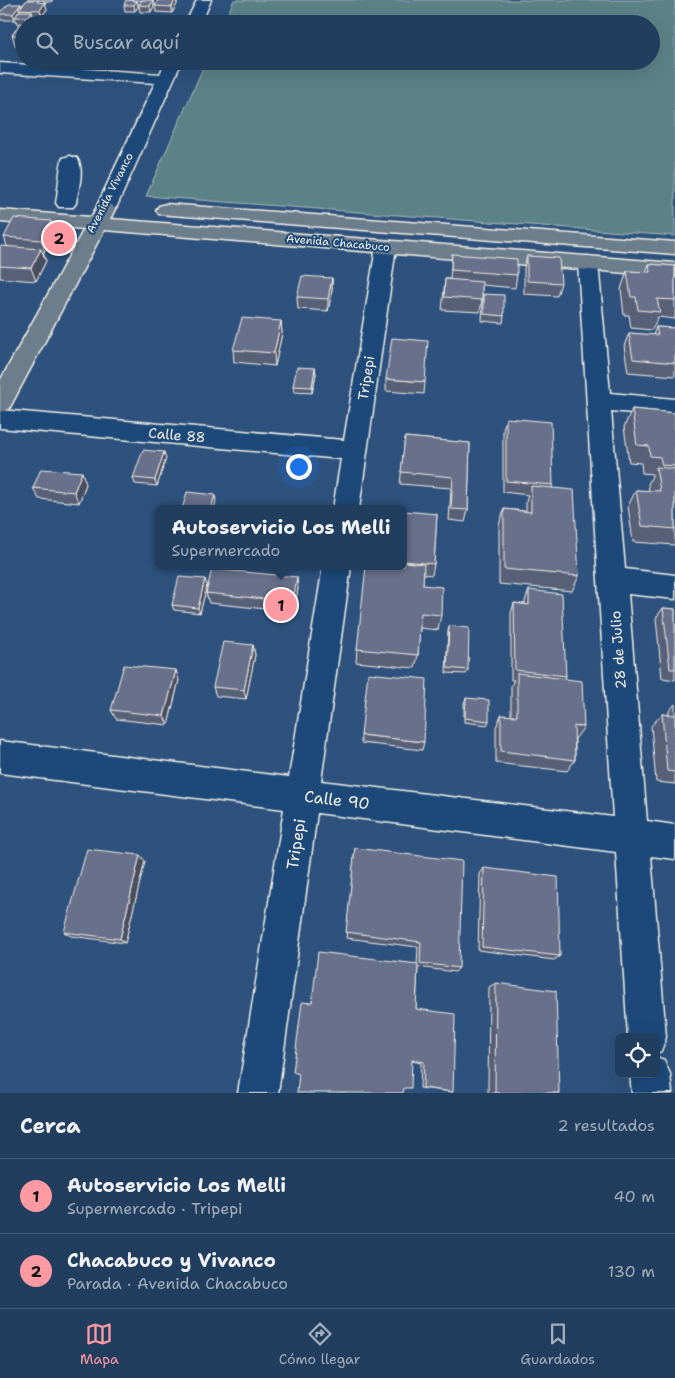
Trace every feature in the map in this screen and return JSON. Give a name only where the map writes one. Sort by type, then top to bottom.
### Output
[{"type":"main road","name":"Avenida Chacabuco","points":[[0,198],[386,247],[675,270]]},
{"type":"main road","name":"Avenida Chacabuco","points":[[0,216],[88,208],[675,248]]},
{"type":"main road","name":"Avenida Vivanco","points":[[0,403],[88,208]]},
{"type":"street","points":[[197,15],[204,0]]},
{"type":"street","points":[[0,68],[15,69]]},
{"type":"street","points":[[30,70],[166,79]]},
{"type":"street","name":"Avenida Vivanco","points":[[88,208],[170,70]]},
{"type":"street","points":[[70,162],[71,173],[88,208]]},
{"type":"street","name":"Tripepi","points":[[347,505],[386,247]]},
{"type":"street","name":"28 de Julio","points":[[588,263],[648,1033]]},
{"type":"street","points":[[599,401],[675,408]]},
{"type":"street","name":"Calle 88","points":[[0,419],[355,451]]},
{"type":"street","name":"Tripepi","points":[[258,1093],[336,570]]},
{"type":"street","points":[[613,580],[675,587]]},
{"type":"street","name":"Calle 90","points":[[0,757],[675,842]]},
{"type":"street","points":[[650,1078],[652,1093]]},
{"type":"green space","points":[[234,0],[675,0],[675,236],[146,196],[202,70],[660,70],[660,15],[227,15]]},
{"type":"building","points":[[27,0],[39,0],[37,2],[45,3],[40,10],[19,9]]},
{"type":"building","points":[[126,0],[137,1],[134,5],[124,5]]},
{"type":"building","points":[[142,0],[153,0],[150,6],[139,5]]},
{"type":"building","points":[[158,0],[175,0],[172,7],[155,6]]},
{"type":"building","points":[[9,4],[21,4],[13,14],[0,14],[0,12]]},
{"type":"building","points":[[19,11],[32,11],[29,15],[16,15]]},
{"type":"building","points":[[14,218],[51,221],[41,240],[4,237]]},
{"type":"building","points":[[1,246],[41,249],[31,268],[0,266]]},
{"type":"building","points":[[452,254],[517,259],[517,275],[451,270]]},
{"type":"building","points":[[527,256],[559,258],[561,283],[527,281]]},
{"type":"building","points":[[649,264],[675,266],[675,300],[657,299],[660,312],[638,310],[636,297],[631,297],[627,271],[650,272]]},
{"type":"building","points":[[302,276],[332,278],[328,299],[297,297]]},
{"type":"building","points":[[445,279],[482,282],[482,300],[444,297]]},
{"type":"building","points":[[484,294],[504,295],[504,316],[484,314]]},
{"type":"building","points":[[242,318],[281,321],[274,353],[233,350]]},
{"type":"building","points":[[656,327],[675,328],[675,363],[633,359],[629,333],[658,335]]},
{"type":"building","points":[[392,338],[428,341],[425,382],[386,379]]},
{"type":"building","points":[[297,367],[315,368],[312,387],[293,386]]},
{"type":"building","points":[[632,409],[675,413],[675,466],[662,465],[660,457],[650,456],[649,446],[637,445]]},
{"type":"building","points":[[506,418],[551,422],[553,485],[506,481]]},
{"type":"building","points":[[405,437],[470,443],[468,510],[451,509],[453,477],[401,472]]},
{"type":"building","points":[[143,450],[164,452],[155,480],[133,478]]},
{"type":"building","points":[[656,467],[675,469],[675,529],[642,526],[636,490],[660,491]]},
{"type":"building","points":[[41,469],[82,472],[74,492],[33,488]]},
{"type":"building","points":[[531,486],[574,490],[579,576],[504,569],[504,509],[531,512]]},
{"type":"building","points":[[187,492],[215,495],[212,505],[183,505]]},
{"type":"building","points":[[407,511],[437,514],[434,564],[407,561]]},
{"type":"building","points":[[407,562],[424,564],[423,585],[442,587],[441,615],[421,613],[418,655],[357,649],[366,570],[407,570]]},
{"type":"building","points":[[212,570],[297,577],[293,602],[206,593]]},
{"type":"building","points":[[179,577],[205,579],[198,608],[172,605]]},
{"type":"building","points":[[529,590],[562,594],[566,676],[515,670],[514,603],[529,605]]},
{"type":"building","points":[[663,608],[675,609],[675,669],[670,669]]},
{"type":"building","points":[[449,626],[469,628],[468,670],[447,668]]},
{"type":"building","points":[[223,642],[253,645],[244,690],[213,687]]},
{"type":"building","points":[[124,665],[176,670],[164,716],[111,710]]},
{"type":"building","points":[[368,673],[427,679],[424,742],[361,735]]},
{"type":"building","points":[[517,673],[582,681],[584,727],[574,726],[575,760],[501,751],[501,715],[517,716]]},
{"type":"building","points":[[466,698],[489,700],[489,721],[465,718]]},
{"type":"building","points":[[662,714],[675,715],[675,772],[667,771]]},
{"type":"building","points":[[355,848],[462,861],[459,968],[420,963],[421,942],[346,932]]},
{"type":"building","points":[[87,849],[140,855],[120,939],[64,932]]},
{"type":"building","points":[[484,868],[558,877],[560,956],[482,947]]},
{"type":"building","points":[[318,952],[418,964],[416,1009],[455,1014],[453,1092],[423,1088],[424,1062],[412,1060],[411,1088],[404,1088],[403,1093],[297,1093],[299,1074],[293,1072],[302,1002],[312,1003]]},
{"type":"building","points":[[496,983],[556,991],[559,1093],[495,1093]]},
{"type":"place","name":"Chacabuco y Vivanco","points":[[59,238]]},
{"type":"place","name":"Autoservicio Los Melli","points":[[281,605]]}]
